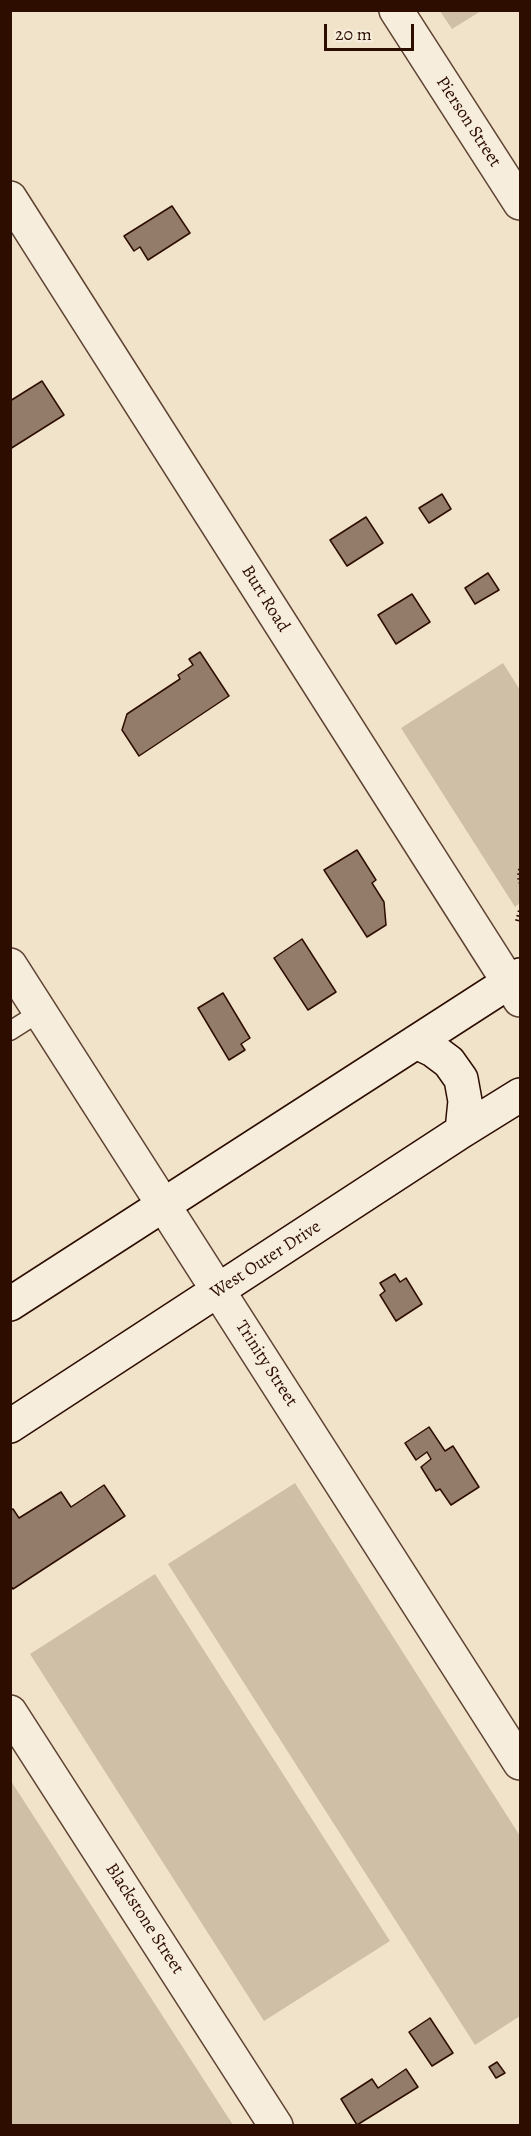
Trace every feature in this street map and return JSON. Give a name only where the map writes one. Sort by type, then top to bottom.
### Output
[{"type":"street","name":"Pierson Street","points":[[396,10],[520,203]]},
{"type":"street","name":"Burt Road","points":[[10,198],[516,986]]},
{"type":"street","name":"Trinity Street","points":[[10,965],[520,1763]]},
{"type":"street","points":[[10,1304],[416,1042],[516,986]]},
{"type":"street","points":[[416,1042],[433,1050],[449,1062],[460,1079],[465,1101],[462,1131]]},
{"type":"street","name":"West Outer Drive","points":[[10,1426],[520,1095]]},
{"type":"street","name":"Blackstone Street","points":[[10,1712],[276,2126]]},
{"type":"lane","points":[[10,1031],[40,1012]]},
{"type":"path","points":[[520,869],[520,883]]},
{"type":"path","points":[[517,921],[520,910]]},
{"type":"shaded area","points":[[440,11],[481,11],[452,29]]},
{"type":"shaded area","points":[[503,663],[520,690],[520,903],[515,907],[401,728]]},
{"type":"shaded area","points":[[295,1483],[520,1836],[520,2016],[475,2045],[168,1564]]},
{"type":"shaded area","points":[[155,1574],[390,1941],[264,2021],[30,1654]]},
{"type":"shaded area","points":[[11,1781],[233,2125],[11,2125]]},
{"type":"building","points":[[172,206],[190,233],[148,260],[140,247],[134,251],[124,236]]},
{"type":"building","points":[[42,381],[64,415],[10,449],[10,401]]},
{"type":"building","points":[[442,494],[451,509],[429,523],[419,508]]},
{"type":"building","points":[[366,517],[383,543],[347,566],[330,540]]},
{"type":"building","points":[[488,573],[499,590],[475,604],[465,588]]},
{"type":"building","points":[[412,594],[430,622],[396,644],[378,615]]},
{"type":"building","points":[[200,652],[229,696],[139,756],[122,730],[127,714],[180,679],[178,675],[193,665],[189,659]]},
{"type":"building","points":[[357,850],[376,880],[372,883],[384,902],[386,925],[367,937],[324,870]]},
{"type":"building","points":[[302,939],[336,992],[308,1010],[274,958]]},
{"type":"building","points":[[223,993],[250,1038],[241,1044],[245,1050],[229,1060],[198,1008]]},
{"type":"building","points":[[395,1274],[400,1282],[406,1278],[422,1304],[396,1321],[380,1295],[385,1291],[380,1283]]},
{"type":"building","points":[[429,1427],[445,1451],[453,1446],[479,1487],[451,1505],[440,1489],[436,1491],[421,1467],[431,1459],[427,1452],[416,1460],[405,1443]]},
{"type":"building","points":[[104,1485],[125,1516],[13,1589],[10,1585],[10,1510],[13,1509],[19,1518],[61,1492],[71,1507]]},
{"type":"building","points":[[430,2018],[453,2053],[432,2066],[409,2032]]},
{"type":"building","points":[[497,2062],[505,2073],[496,2078],[489,2067]]},
{"type":"building","points":[[406,2069],[418,2087],[357,2125],[341,2099],[372,2079],[378,2088]]}]
